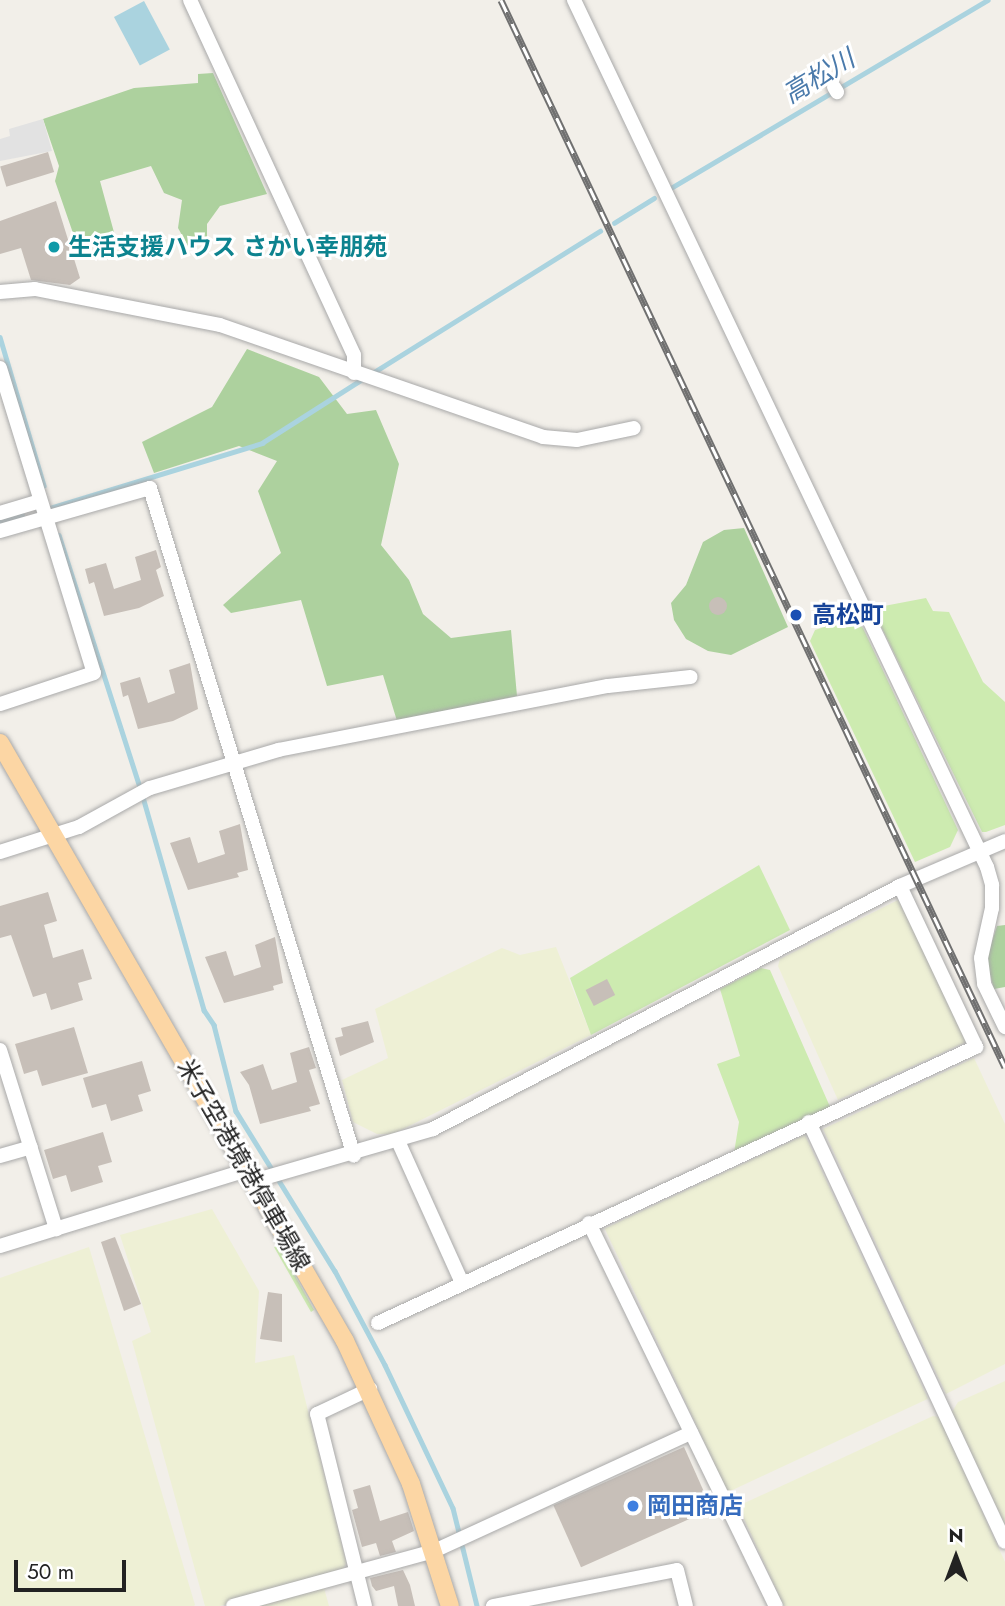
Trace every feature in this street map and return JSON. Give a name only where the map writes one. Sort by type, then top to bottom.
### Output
[{"type":"main road","name":"米子空港境港停車場線","points":[[0,743],[370,1389],[434,1551],[450,1606]]},
{"type":"street","points":[[190,0],[354,355],[354,373]]},
{"type":"street","points":[[574,0],[980,851],[992,885],[981,958],[984,984],[1005,1027]]},
{"type":"street","points":[[0,292],[35,289],[220,326],[543,437],[577,440],[634,428]]},
{"type":"street","points":[[0,368],[94,673],[0,704]]},
{"type":"street","points":[[0,531],[149,488],[354,1156]]},
{"type":"street","points":[[0,513],[40,501]]},
{"type":"street","points":[[0,852],[54,836],[150,788],[235,763],[345,736],[608,686],[691,677]]},
{"type":"street","points":[[0,1246],[250,1176],[354,1156],[398,1141],[475,1109],[900,886],[1005,841]]},
{"type":"street","points":[[378,1323],[589,1223],[976,1047],[900,886]]},
{"type":"street","points":[[0,1050],[5,1081],[30,1147],[56,1229]]},
{"type":"street","points":[[809,1122],[1005,1542]]},
{"type":"street","points":[[398,1141],[462,1283]]},
{"type":"street","points":[[0,1156],[30,1147]]},
{"type":"street","points":[[589,1223],[776,1606]]},
{"type":"street","points":[[365,1606],[317,1414],[370,1389]]},
{"type":"street","points":[[233,1606],[434,1551],[691,1433]]},
{"type":"street","points":[[493,1606],[550,1601],[677,1570],[686,1606]]},
{"type":"green space","points":[[213,73],[267,194],[220,206],[207,224],[207,241],[188,246],[178,228],[182,200],[164,193],[151,166],[100,181],[115,236],[110,251],[74,236],[55,181],[59,166],[43,119],[134,88],[198,83],[198,74]]},
{"type":"green space","points":[[247,349],[319,377],[347,414],[376,410],[399,464],[381,545],[409,580],[423,614],[451,638],[511,630],[517,696],[397,721],[383,675],[327,686],[301,600],[231,613],[223,605],[281,553],[258,491],[277,461],[239,446],[154,473],[142,442],[212,407]]},
{"type":"green space","points":[[744,528],[788,627],[731,655],[708,651],[686,639],[674,620],[671,603],[686,585],[703,542],[724,530]]},
{"type":"green space","points":[[926,598],[933,611],[949,612],[983,682],[1005,702],[1005,825],[986,832],[982,832],[877,618],[884,606]]},
{"type":"green space","points":[[852,618],[863,628],[958,830],[950,847],[915,862],[810,641],[815,630]]},
{"type":"green space","points":[[759,865],[790,930],[591,1035],[570,978]]},
{"type":"green space","points":[[898,900],[966,1034],[966,1042],[838,1100],[778,966],[780,959]]},
{"type":"green space","points":[[1005,925],[1005,987],[994,989],[986,960],[997,926]]},
{"type":"green space","points":[[556,947],[591,1035],[393,1134],[377,1134],[353,1122],[342,1080],[388,1058],[375,1009],[502,948],[520,955]]},
{"type":"green space","points":[[761,968],[770,970],[831,1109],[734,1153],[739,1122],[717,1064],[740,1056],[720,989]]},
{"type":"green space","points":[[974,1058],[1005,1124],[1005,1364],[946,1394],[823,1129]]},
{"type":"green space","points":[[805,1135],[928,1399],[728,1492],[605,1228]]},
{"type":"green space","points":[[212,1209],[259,1291],[255,1363],[294,1355],[346,1562],[343,1571],[220,1606],[205,1606],[132,1341],[151,1332],[120,1235]]},
{"type":"green space","points":[[278,1245],[314,1310],[311,1312],[274,1247]]},
{"type":"green space","points":[[89,1247],[194,1606],[0,1606],[0,1278]]},
{"type":"green space","points":[[1005,1381],[1005,1525],[952,1412],[958,1402]]},
{"type":"green space","points":[[933,1416],[939,1417],[1005,1562],[1005,1606],[784,1606],[738,1506]]},
{"type":"green space","points":[[324,1588],[329,1606],[254,1606]]},
{"type":"shaded area","points":[[43,119],[52,151],[0,161],[0,139],[10,136],[9,129]]},
{"type":"water","points":[[144,1],[170,50],[140,66],[114,17]]},
{"type":"building","points":[[48,152],[54,172],[6,187],[0,167]]},
{"type":"building","name":"生活支援ハウス さかい幸朋苑","points":[[56,201],[80,278],[70,285],[31,280],[21,248],[0,254],[0,221]]},
{"type":"building","points":[[156,550],[161,567],[156,570],[164,596],[139,608],[104,616],[94,582],[89,584],[85,569],[106,563],[114,589],[141,580],[135,557]]},
{"type":"building","points":[[718,597],[724,600],[727,606],[724,612],[718,615],[712,612],[709,606],[712,600]]},
{"type":"building","points":[[190,663],[198,709],[173,721],[138,729],[128,695],[123,697],[120,683],[140,677],[148,703],[175,693],[169,670]]},
{"type":"building","points":[[240,824],[248,870],[237,873],[239,877],[188,890],[170,843],[190,837],[198,863],[225,854],[219,831]]},
{"type":"building","points":[[48,892],[57,921],[44,925],[53,958],[83,949],[92,979],[78,983],[83,1000],[51,1010],[46,993],[33,997],[11,935],[0,938],[0,906]]},
{"type":"building","points":[[275,937],[283,983],[273,986],[274,990],[224,1003],[205,957],[226,951],[234,976],[261,967],[255,945]]},
{"type":"building","points":[[607,979],[615,995],[594,1006],[586,990]]},
{"type":"building","points":[[368,1021],[374,1042],[340,1056],[335,1038],[343,1036],[341,1028]]},
{"type":"building","points":[[74,1027],[88,1073],[42,1086],[37,1070],[24,1074],[15,1044]]},
{"type":"building","points":[[309,1047],[316,1068],[309,1070],[320,1104],[309,1107],[311,1111],[260,1124],[249,1085],[240,1072],[263,1064],[272,1090],[297,1082],[290,1053]]},
{"type":"building","points":[[142,1061],[151,1091],[138,1095],[143,1111],[111,1121],[106,1104],[92,1108],[83,1078]]},
{"type":"building","points":[[103,1132],[112,1162],[98,1166],[103,1182],[71,1192],[66,1175],[53,1179],[44,1150]]},
{"type":"building","points":[[115,1237],[141,1304],[124,1311],[101,1242]]},
{"type":"building","points":[[268,1292],[282,1294],[282,1342],[260,1339]]},
{"type":"building","name":"岡田商店","points":[[684,1447],[712,1509],[581,1567],[553,1505]]},
{"type":"building","points":[[370,1485],[380,1521],[408,1512],[414,1531],[392,1541],[396,1552],[380,1556],[376,1543],[362,1547],[352,1510],[358,1508],[353,1490]]},
{"type":"building","points":[[403,1570],[415,1606],[398,1606],[394,1586],[376,1591],[372,1586],[370,1578]]},
{"type":"waterway","name":"高松川","points":[[671,188],[987,0]]},
{"type":"waterway","points":[[614,223],[654,198]]},
{"type":"waterway","points":[[371,374],[600,231]]},
{"type":"waterway","points":[[0,337],[44,486]]},
{"type":"waterway","points":[[50,508],[262,443],[364,378]]},
{"type":"waterway","points":[[0,522],[22,515]]},
{"type":"waterway","points":[[59,535],[143,797],[204,1010],[214,1025],[236,1111],[335,1271],[385,1365],[453,1508],[477,1606]]},
{"type":"railway","points":[[501,0],[1005,1067]]},
{"type":"place","name":"生活支援ハウス さかい幸朋苑","points":[[54,247]]},
{"type":"place","name":"高松町","points":[[796,615]]},
{"type":"place","name":"岡田商店","points":[[633,1506]]}]
